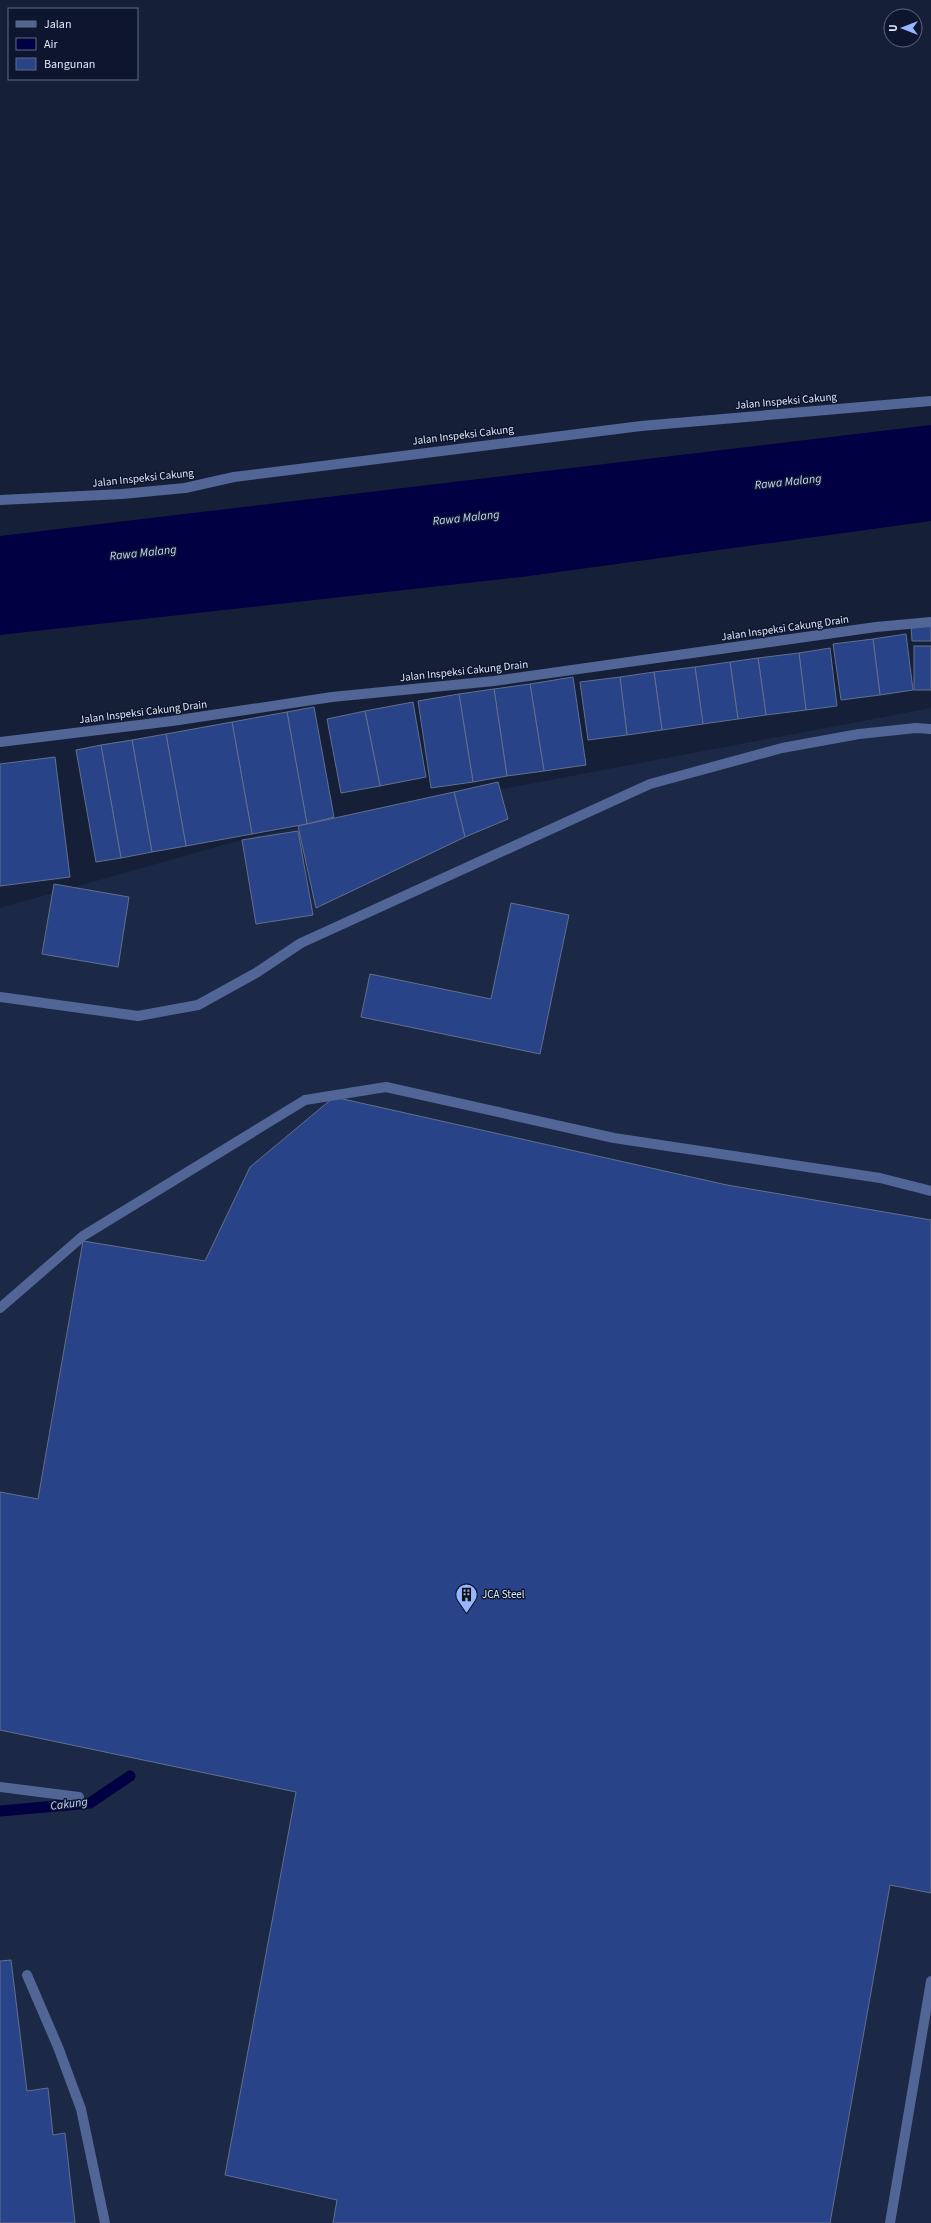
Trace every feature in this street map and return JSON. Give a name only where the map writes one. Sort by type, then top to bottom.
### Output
[{"type":"street","name":"Jalan Inspeksi Cakung","points":[[0,500],[122,494],[185,488],[234,477],[641,426],[931,401]]},
{"type":"street","name":"Jalan Inspeksi Cakung Drain","points":[[0,742],[172,721],[332,697],[494,681],[876,627],[931,622]]},
{"type":"street","points":[[0,997],[138,1016],[198,1005],[256,973],[301,943],[650,784],[782,748],[859,734],[916,728],[931,730]]},
{"type":"street","points":[[0,1308],[83,1236],[305,1100],[386,1087],[614,1138],[880,1178],[931,1191]]},
{"type":"street","points":[[0,1787],[80,1797]]},
{"type":"street","points":[[27,1975],[58,2047],[81,2108],[105,2223]]},
{"type":"street","points":[[890,2223],[931,1981]]},
{"type":"shaded area","name":"JCA Steel","points":[[931,708],[931,2223],[0,2223],[0,908],[259,835]]},
{"type":"water","name":"Rawa Malang","points":[[931,425],[931,521],[522,577],[0,635],[0,536]]},
{"type":"building","points":[[931,625],[931,641],[912,641],[911,626]]},
{"type":"building","points":[[906,634],[913,690],[880,695],[873,639]]},
{"type":"building","points":[[873,639],[880,695],[841,700],[833,644]]},
{"type":"building","points":[[914,646],[931,646],[931,690],[914,690]]},
{"type":"building","points":[[830,648],[837,706],[806,710],[799,653]]},
{"type":"building","points":[[799,653],[806,710],[766,715],[758,658]]},
{"type":"building","points":[[758,658],[766,715],[738,719],[730,662]]},
{"type":"building","points":[[730,662],[738,719],[703,724],[695,667]]},
{"type":"building","points":[[695,667],[703,724],[662,730],[654,672]]},
{"type":"building","points":[[654,672],[662,730],[627,735],[620,677]]},
{"type":"building","points":[[573,677],[586,765],[544,771],[530,684]]},
{"type":"building","points":[[620,677],[627,735],[588,740],[580,682]]},
{"type":"building","points":[[530,684],[544,771],[507,776],[494,689]]},
{"type":"building","points":[[494,689],[507,776],[473,782],[459,694]]},
{"type":"building","points":[[459,694],[473,782],[431,788],[418,701]]},
{"type":"building","points":[[413,702],[426,777],[380,786],[365,711]]},
{"type":"building","points":[[314,707],[334,817],[307,824],[287,712]]},
{"type":"building","points":[[365,711],[380,786],[341,793],[327,719]]},
{"type":"building","points":[[287,712],[307,824],[252,834],[232,722]]},
{"type":"building","points":[[232,722],[252,834],[186,846],[166,734]]},
{"type":"building","points":[[166,734],[186,846],[152,852],[132,740]]},
{"type":"building","points":[[132,740],[152,852],[121,858],[101,745]]},
{"type":"building","points":[[101,745],[121,858],[96,862],[76,750]]},
{"type":"building","points":[[55,757],[70,877],[0,886],[0,764]]},
{"type":"building","points":[[498,782],[508,819],[465,837],[454,792]]},
{"type":"building","points":[[454,792],[465,837],[316,908],[298,826]]},
{"type":"building","points":[[298,831],[313,915],[256,924],[242,840]]},
{"type":"building","points":[[54,884],[129,897],[118,967],[42,954]]},
{"type":"building","points":[[511,903],[569,915],[540,1054],[361,1017],[370,974],[491,999]]},
{"type":"building","name":"JCA Steel","points":[[334,1097],[727,1185],[931,1220],[931,1893],[890,1885],[830,2223],[333,2223],[337,2200],[225,2175],[296,1792],[0,1730],[0,1492],[38,1499],[83,1241],[205,1261],[250,1167]]},
{"type":"building","points":[[11,1960],[27,2091],[48,2088],[53,2135],[65,2133],[75,2223],[0,2223],[0,1961]]},
{"type":"waterway","name":"Cakung","points":[[0,1811],[90,1803],[130,1776]]},
{"type":"place","name":"JCA Steel","points":[[466,1614]]}]
